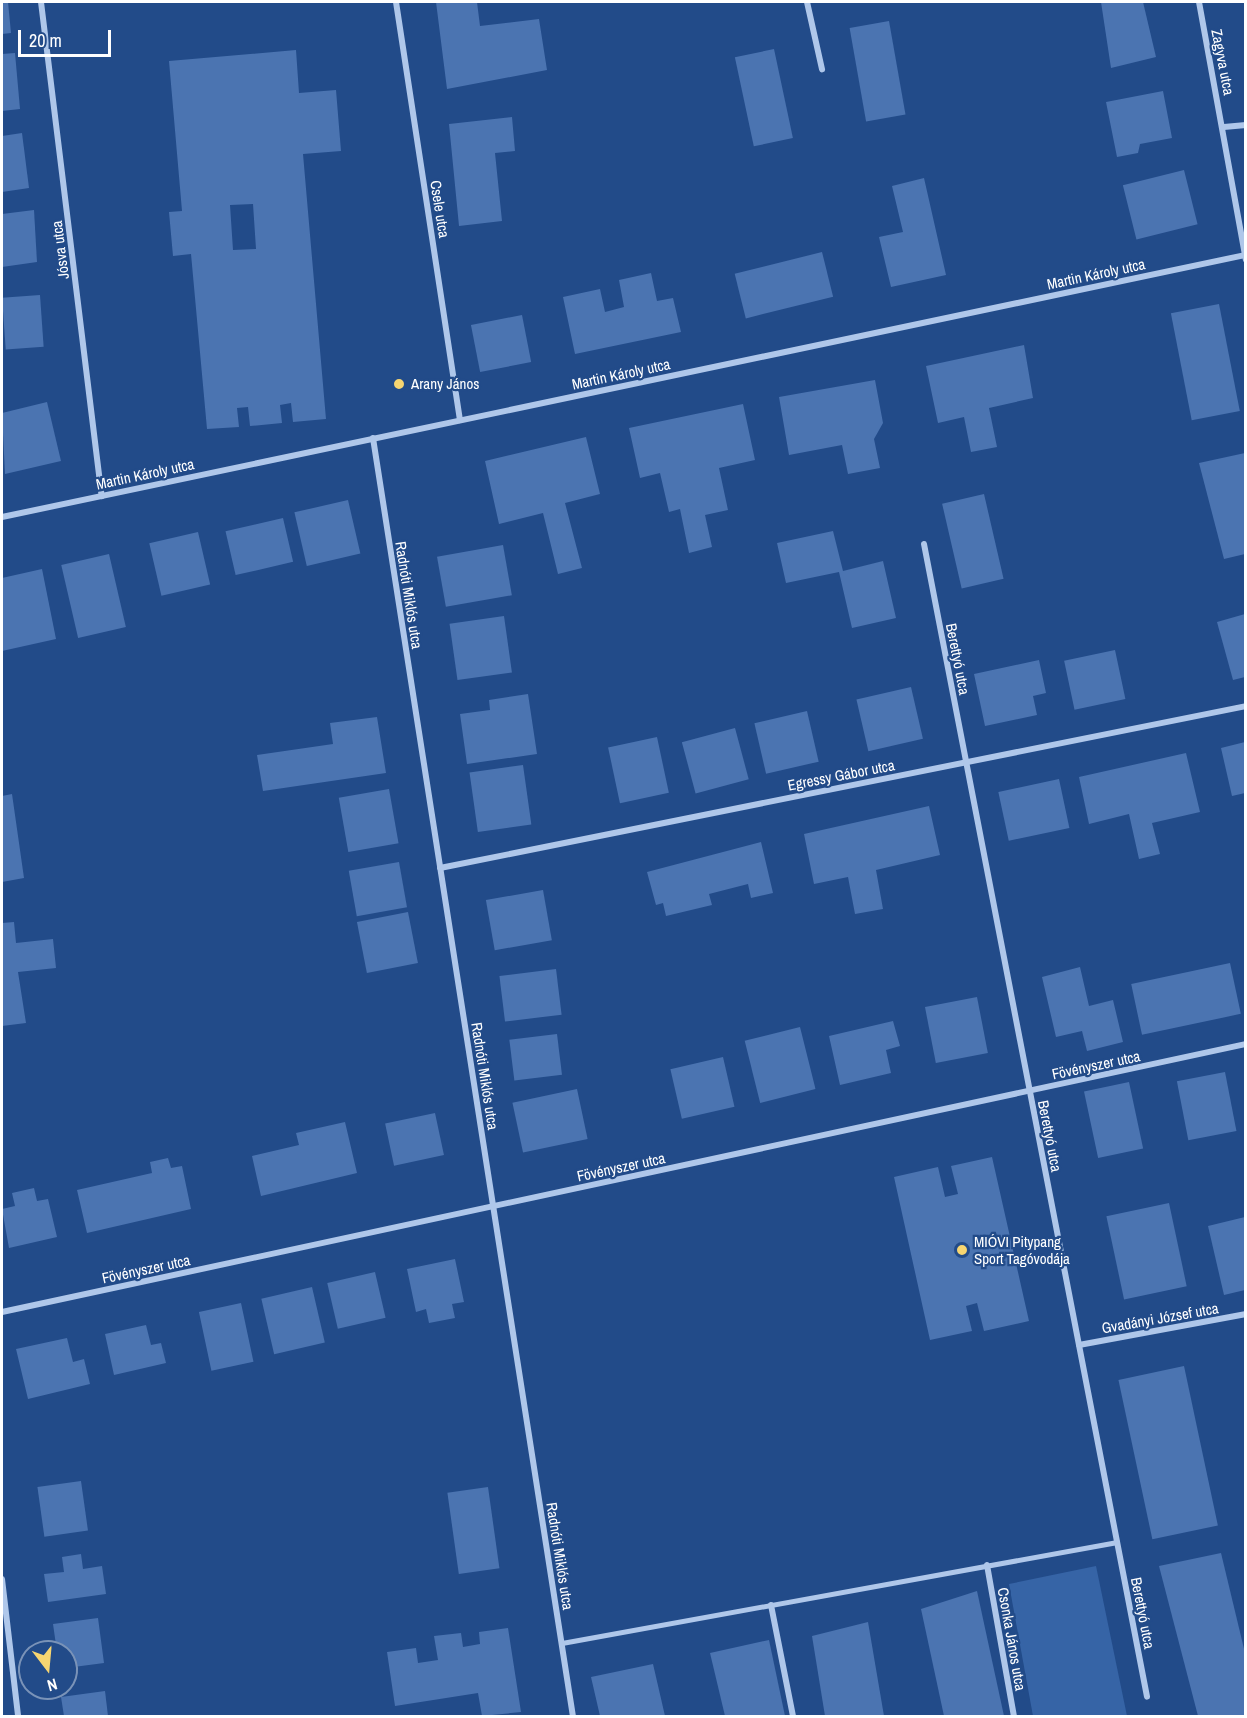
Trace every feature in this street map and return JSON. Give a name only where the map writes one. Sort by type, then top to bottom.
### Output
[{"type":"street","name":"Jósva utca","points":[[41,2],[102,496]]},
{"type":"street","name":"Csele utca","points":[[396,2],[460,420]]},
{"type":"street","points":[[807,2],[822,69]]},
{"type":"street","name":"Zagyva utca","points":[[1199,2],[1224,127],[1245,257]]},
{"type":"street","points":[[1224,127],[1245,124]]},
{"type":"street","name":"Martin Károly utca","points":[[2,517],[1245,257]]},
{"type":"street","name":"Radnóti Miklós utca","points":[[373,438],[573,1716]]},
{"type":"street","name":"Berettyó utca","points":[[924,544],[1147,1697]]},
{"type":"street","name":"Egressy Gábor utca","points":[[440,868],[1245,706]]},
{"type":"street","name":"Fövényszer utca","points":[[2,1312],[1245,1044]]},
{"type":"street","name":"Gvadányi József utca","points":[[1079,1345],[1245,1314]]},
{"type":"street","name":"Csonka János utca","points":[[987,1565],[1014,1716]]},
{"type":"street","points":[[2,1579],[18,1716]]},
{"type":"street","points":[[771,1605],[793,1716]]},
{"type":"lane","points":[[562,1644],[1117,1542]]},
{"type":"shaded area","points":[[1096,1566],[1127,1716],[1033,1716],[1009,1584]]},
{"type":"building","points":[[2,2],[8,2],[11,33],[2,34]]},
{"type":"building","points":[[436,2],[477,2],[480,26],[539,19],[547,70],[447,89]]},
{"type":"building","points":[[1101,2],[1143,2],[1156,57],[1111,68]]},
{"type":"building","points":[[889,21],[905,115],[866,122],[850,28]]},
{"type":"building","points":[[774,49],[793,138],[754,146],[735,57]]},
{"type":"building","points":[[296,50],[299,93],[336,90],[341,151],[303,154],[326,419],[293,422],[291,403],[280,405],[282,423],[250,426],[248,407],[237,408],[239,427],[207,429],[191,254],[173,256],[169,212],[182,211],[169,61]],"holes":[[[253,204],[256,249],[233,250],[230,205]]]},
{"type":"building","points":[[15,53],[20,109],[2,111],[2,54]]},
{"type":"building","points":[[1163,91],[1172,138],[1140,144],[1138,153],[1117,157],[1106,102]]},
{"type":"building","points":[[512,117],[515,151],[495,153],[502,221],[459,226],[449,124]]},
{"type":"building","points":[[22,133],[29,188],[2,192],[2,136]]},
{"type":"building","points":[[1184,170],[1198,224],[1136,240],[1123,185]]},
{"type":"building","points":[[924,178],[946,275],[891,287],[879,237],[903,232],[892,186]]},
{"type":"building","points":[[34,210],[37,262],[2,267],[2,214]]},
{"type":"building","points":[[822,252],[833,297],[746,318],[735,274]]},
{"type":"building","points":[[651,273],[657,301],[673,298],[681,332],[575,354],[563,297],[600,289],[605,312],[624,307],[619,280]]},
{"type":"building","points":[[40,295],[44,347],[6,350],[2,298]]},
{"type":"building","points":[[1219,304],[1240,411],[1192,420],[1171,313]]},
{"type":"building","points":[[522,315],[531,362],[480,372],[471,325]]},
{"type":"building","points":[[1024,345],[1033,398],[989,408],[997,447],[971,452],[964,417],[938,423],[926,366]]},
{"type":"building","points":[[875,380],[883,423],[874,439],[880,468],[848,474],[842,445],[789,455],[779,397]]},
{"type":"building","points":[[47,402],[61,461],[5,474],[2,413]]},
{"type":"building","points":[[743,404],[755,460],[719,468],[728,510],[705,515],[712,547],[689,553],[680,509],[669,512],[660,473],[640,478],[629,428]]},
{"type":"building","points":[[586,437],[600,494],[565,503],[582,568],[558,574],[543,513],[499,524],[485,461]]},
{"type":"building","points":[[1245,453],[1245,554],[1224,559],[1199,463]]},
{"type":"building","points":[[984,494],[1004,579],[962,588],[942,504]]},
{"type":"building","points":[[348,500],[360,554],[307,566],[294,512]]},
{"type":"building","points":[[283,518],[293,562],[236,575],[226,531]]},
{"type":"building","points":[[833,531],[843,571],[883,561],[896,618],[852,628],[839,572],[786,583],[777,543]]},
{"type":"building","points":[[198,532],[210,585],[161,596],[149,543]]},
{"type":"building","points":[[503,545],[512,595],[446,607],[437,557]]},
{"type":"building","points":[[109,554],[126,627],[78,638],[61,565]]},
{"type":"building","points":[[42,569],[56,639],[2,651],[2,578]]},
{"type":"building","points":[[1245,614],[1245,677],[1233,680],[1217,622]]},
{"type":"building","points":[[504,616],[512,672],[457,680],[450,624]]},
{"type":"building","points":[[1115,650],[1125,699],[1075,710],[1064,661]]},
{"type":"building","points":[[1039,660],[1046,693],[1033,696],[1037,715],[985,726],[974,674]]},
{"type":"building","points":[[911,687],[923,739],[868,751],[856,700]]},
{"type":"building","points":[[528,694],[537,754],[467,764],[460,714],[490,710],[489,700]]},
{"type":"building","points":[[807,711],[819,762],[766,774],[754,723]]},
{"type":"building","points":[[377,717],[386,773],[263,791],[257,755],[333,744],[330,723]]},
{"type":"building","points":[[735,728],[749,779],[696,793],[682,742]]},
{"type":"building","points":[[657,737],[669,793],[620,803],[608,747]]},
{"type":"building","points":[[1245,742],[1245,793],[1232,796],[1221,748]]},
{"type":"building","points":[[1186,753],[1200,812],[1152,823],[1160,854],[1139,859],[1129,814],[1089,824],[1079,777]]},
{"type":"building","points":[[523,765],[531,824],[478,832],[470,773]]},
{"type":"building","points":[[1059,779],[1069,828],[1009,841],[998,792]]},
{"type":"building","points":[[389,789],[399,843],[348,852],[339,798]]},
{"type":"building","points":[[12,794],[24,878],[2,882],[2,796]]},
{"type":"building","points":[[929,806],[940,855],[876,870],[883,909],[855,914],[848,877],[814,884],[804,834]]},
{"type":"building","points":[[761,842],[773,893],[751,898],[748,884],[709,894],[712,905],[666,916],[663,903],[656,905],[647,872]]},
{"type":"building","points":[[399,862],[407,907],[357,916],[349,871]]},
{"type":"building","points":[[543,890],[552,940],[495,950],[486,900]]},
{"type":"building","points":[[408,912],[418,963],[367,973],[357,922]]},
{"type":"building","points":[[14,922],[16,943],[53,939],[56,968],[18,972],[26,1023],[2,1026],[2,923]]},
{"type":"building","points":[[1230,963],[1241,1014],[1142,1035],[1131,984]]},
{"type":"building","points":[[1080,967],[1089,1006],[1113,1000],[1123,1042],[1087,1051],[1082,1031],[1056,1037],[1042,977]]},
{"type":"building","points":[[556,969],[562,1015],[505,1022],[499,976]]},
{"type":"building","points":[[977,997],[988,1053],[936,1063],[925,1007]]},
{"type":"building","points":[[893,1021],[900,1046],[886,1050],[891,1073],[840,1085],[829,1036]]},
{"type":"building","points":[[800,1027],[815,1089],[760,1103],[745,1041]]},
{"type":"building","points":[[557,1034],[562,1075],[514,1081],[509,1040]]},
{"type":"building","points":[[723,1057],[734,1107],[682,1119],[670,1069]]},
{"type":"building","points":[[1225,1072],[1236,1131],[1188,1140],[1177,1081]]},
{"type":"building","points":[[1129,1082],[1143,1149],[1098,1158],[1084,1092]]},
{"type":"building","points":[[577,1089],[588,1139],[523,1153],[512,1103]]},
{"type":"building","points":[[435,1113],[444,1155],[394,1166],[385,1124]]},
{"type":"building","points":[[345,1122],[357,1173],[261,1196],[252,1156],[299,1145],[296,1133]]},
{"type":"building","name":"MIÓVI Pitypang Sport Tagóvodája","points":[[992,1157],[1029,1321],[984,1331],[977,1303],[966,1306],[972,1331],[930,1340],[894,1177],[938,1167],[945,1197],[958,1194],[951,1166]]},
{"type":"building","points":[[168,1158],[171,1168],[182,1166],[191,1209],[87,1233],[77,1190],[152,1173],[150,1162]]},
{"type":"building","points":[[34,1188],[37,1201],[48,1199],[57,1237],[9,1248],[2,1209],[15,1206],[12,1193]]},
{"type":"building","points":[[1169,1203],[1187,1286],[1124,1299],[1106,1216]]},
{"type":"building","points":[[1245,1217],[1245,1290],[1224,1295],[1208,1226]]},
{"type":"building","points":[[455,1259],[464,1302],[452,1304],[455,1318],[429,1323],[426,1309],[416,1312],[407,1269]]},
{"type":"building","points":[[375,1272],[386,1318],[338,1329],[327,1283]]},
{"type":"building","points":[[312,1287],[325,1343],[274,1354],[261,1299]]},
{"type":"building","points":[[241,1303],[253,1362],[211,1371],[199,1312]]},
{"type":"building","points":[[146,1325],[151,1345],[161,1343],[166,1363],[114,1375],[105,1334]]},
{"type":"building","points":[[67,1338],[73,1362],[84,1359],[90,1384],[28,1399],[16,1349]]},
{"type":"building","points":[[1184,1366],[1218,1525],[1152,1539],[1118,1380]]},
{"type":"building","points":[[81,1481],[88,1531],[44,1537],[37,1487]]},
{"type":"building","points":[[488,1487],[499,1568],[459,1574],[447,1493]]},
{"type":"building","points":[[1221,1553],[1245,1653],[1245,1715],[1198,1716],[1159,1566]]},
{"type":"building","points":[[81,1554],[83,1569],[102,1566],[106,1594],[48,1602],[44,1574],[64,1572],[62,1557]]},
{"type":"building","points":[[977,1591],[1004,1716],[944,1716],[921,1609]]},
{"type":"building","points":[[98,1618],[104,1663],[78,1666],[78,1640],[55,1640],[53,1624]]},
{"type":"building","points":[[868,1622],[884,1716],[825,1716],[812,1636]]},
{"type":"building","points":[[508,1628],[521,1712],[482,1716],[478,1693],[395,1706],[387,1652],[416,1648],[418,1663],[438,1660],[434,1636],[461,1633],[463,1647],[480,1644],[479,1632]]},
{"type":"building","points":[[769,1640],[785,1716],[725,1716],[710,1653]]},
{"type":"building","points":[[653,1664],[665,1716],[600,1716],[591,1677]]},
{"type":"building","points":[[105,1691],[108,1716],[64,1716],[61,1700],[78,1700],[78,1695]]},
{"type":"place","name":"Arany János","points":[[399,384]]},
{"type":"place","name":"MIÓVI Pitypang Sport Tagóvodája","points":[[962,1250]]}]
